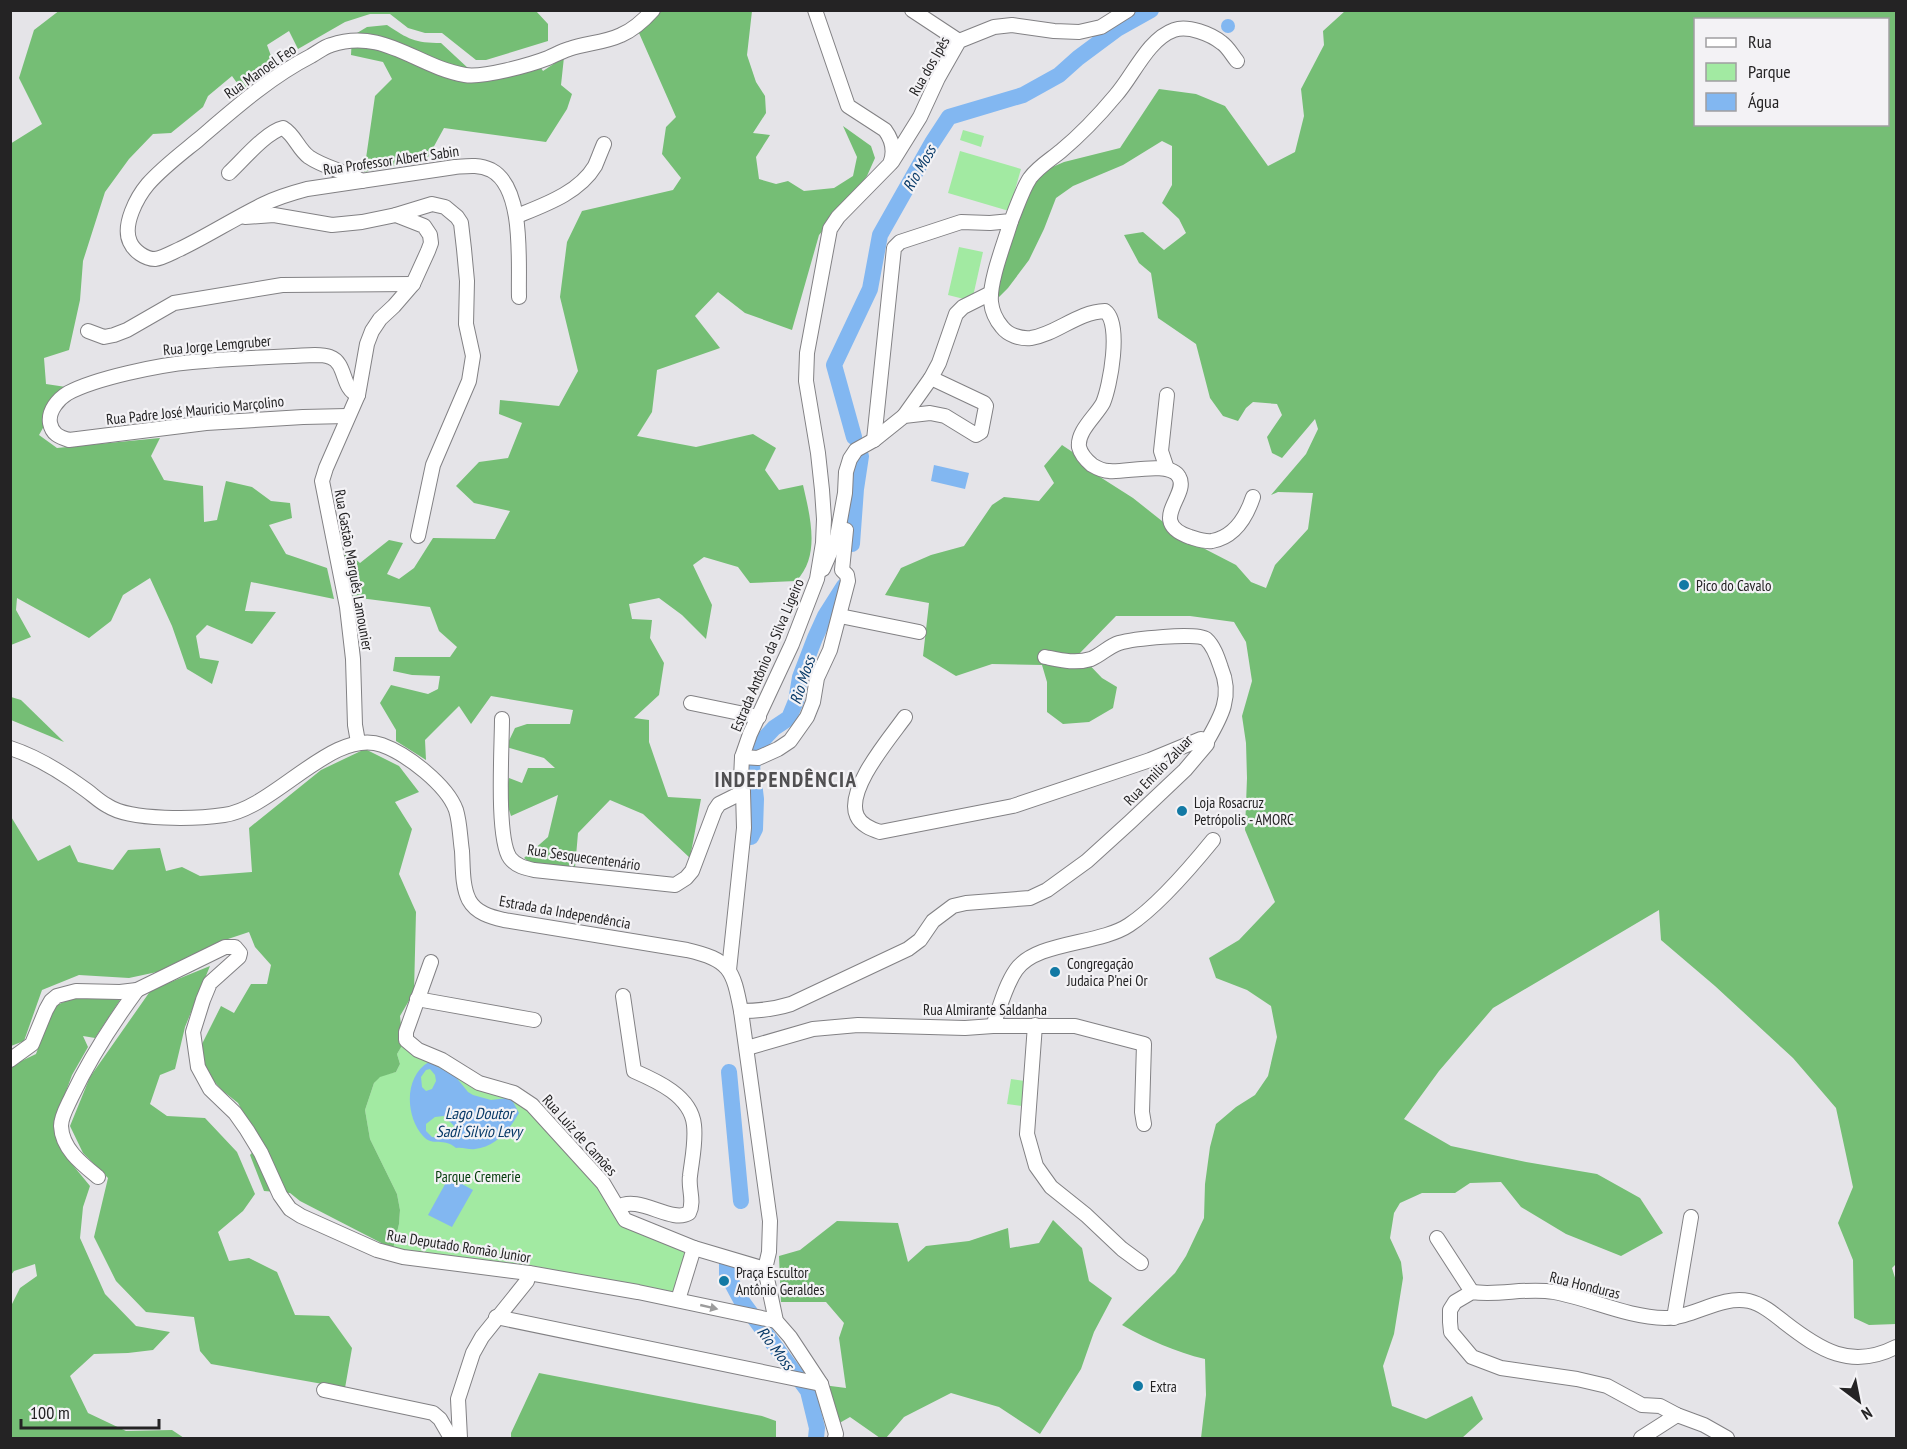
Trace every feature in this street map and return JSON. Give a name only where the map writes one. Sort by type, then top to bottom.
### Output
[{"type":"street","name":"Rua Manoel Feo","points":[[240,218],[155,259],[136,251],[130,243],[128,233],[131,212],[148,185],[181,153],[287,69],[332,45],[357,40],[388,44],[447,71],[467,76],[480,76],[546,59],[570,49],[596,44],[623,35],[645,20],[653,10]]},
{"type":"street","points":[[815,10],[848,106],[885,130],[894,155],[890,164]]},
{"type":"street","points":[[912,10],[959,41]]},
{"type":"street","name":"Rua dos Ipês","points":[[890,164],[920,117],[959,41],[993,27],[1003,26],[1027,26],[1054,31],[1090,30],[1101,27],[1128,10]]},
{"type":"street","points":[[1237,61],[1222,43],[1206,34],[1187,29],[1174,30],[1159,40],[1143,56],[1117,95],[1062,151],[1040,166],[1029,180],[1011,221],[991,288],[991,302],[995,319],[1005,331],[1015,337],[1031,338],[1083,315],[1099,311],[1109,314],[1113,326],[1114,346],[1106,391],[1102,404],[1080,440],[1079,447],[1082,456],[1095,467],[1106,471],[1154,468],[1177,473],[1181,479],[1181,485],[1170,510],[1170,520],[1174,528],[1184,535],[1202,541],[1223,538],[1238,527],[1254,497]]},
{"type":"street","points":[[229,172],[276,130],[283,128],[290,133],[301,150],[312,159],[362,181]]},
{"type":"street","points":[[517,216],[547,204],[574,188],[594,167],[604,144]]},
{"type":"street","name":"Estrada Antônio da Silva Ligeiro","points":[[729,970],[744,828],[742,757],[792,644],[817,579],[824,519],[818,453],[806,381],[807,353],[830,229],[838,217],[890,164]]},
{"type":"street","name":"Rua Professor Albert Sabin","points":[[240,218],[265,203],[283,196],[327,185],[472,165],[483,167],[492,171],[504,185],[512,198],[517,216],[519,297]]},
{"type":"street","points":[[240,218],[274,215],[332,225],[396,215],[432,204],[445,207],[457,217],[465,260],[466,324],[473,356],[469,381],[433,465],[418,536]]},
{"type":"street","name":"Rua Gastão Marguês Lamounier","points":[[358,742],[347,607],[322,481],[347,416],[358,395],[367,344],[372,332],[380,319],[413,284],[431,243],[430,235],[424,226],[396,215]]},
{"type":"street","points":[[874,440],[894,248],[900,242],[961,222],[1011,221]]},
{"type":"street","points":[[88,331],[104,337],[114,335],[174,303],[282,285],[413,284]]},
{"type":"street","points":[[817,579],[830,556],[837,537],[845,493],[846,471],[850,459],[856,450],[874,440],[904,416],[939,363],[956,314],[963,307],[991,293]]},
{"type":"street","name":"Rua Jorge Lemgruber","points":[[52,428],[50,416],[52,409],[65,394],[125,374],[190,362],[315,355],[332,357],[338,363],[350,390],[358,395]]},
{"type":"street","points":[[904,416],[930,413],[945,416],[976,435],[981,432],[986,406],[984,403],[931,378]]},
{"type":"street","points":[[1167,395],[1161,451],[1167,469]]},
{"type":"street","name":"Rua Padre José Mauricio Marçolino","points":[[52,428],[58,437],[69,440],[206,423],[347,416]]},
{"type":"street","points":[[742,757],[759,758],[790,741],[807,717],[813,702],[818,678],[830,650],[840,616],[848,581],[848,575],[842,570],[850,499],[845,493]]},
{"type":"street","points":[[840,616],[919,632]]},
{"type":"street","points":[[1045,657],[1070,662],[1091,658],[1117,643],[1146,638],[1197,636],[1206,639],[1224,674],[1225,686],[1223,712],[1207,741]]},
{"type":"street","points":[[691,704],[759,717]]},
{"type":"street","name":"Rua Emilio Zaluar","points":[[741,1011],[761,1011],[785,1006],[908,949],[920,940],[933,921],[953,906],[1030,898],[1047,890],[1087,861],[1130,822],[1185,770],[1205,747],[1207,741],[1201,739],[1150,760],[1013,806],[880,832],[867,828],[857,817],[855,805],[858,788],[904,717]]},
{"type":"street","name":"Rua Sesquecentenário","points":[[502,719],[502,830],[508,856],[521,867],[675,885],[692,871],[719,804],[743,792]]},
{"type":"street","points":[[10,748],[42,760],[86,789],[108,807],[118,811],[151,817],[194,818],[238,812],[263,799],[328,755],[358,742]]},
{"type":"street","name":"Estrada da Independência","points":[[358,742],[382,745],[393,750],[426,773],[448,796],[456,811],[458,821],[465,887],[470,902],[478,910],[488,916],[504,920],[708,955],[719,960],[729,970]]},
{"type":"street","points":[[993,1026],[1009,982],[1025,960],[1070,944],[1112,934],[1128,926],[1173,885],[1213,840]]},
{"type":"street","name":"Rua Deputado Romão Junior","points":[[10,1060],[32,1044],[46,1010],[57,996],[76,991],[137,990],[225,946],[236,947],[240,953],[239,957],[210,983],[197,1016],[193,1032],[198,1067],[210,1089],[235,1113],[247,1130],[261,1153],[280,1195],[290,1209],[377,1250],[403,1257],[529,1273],[678,1300],[776,1321]]},
{"type":"street","name":"Rua Luiz de Camões","points":[[431,962],[406,1032],[406,1040],[409,1044],[442,1060],[478,1083],[514,1093],[532,1105],[603,1183],[626,1220],[694,1248],[765,1269]]},
{"type":"street","points":[[729,970],[737,989],[747,1048],[770,1221],[769,1252],[765,1269],[776,1321],[821,1384],[835,1436],[850,1438]]},
{"type":"street","points":[[98,1177],[78,1161],[67,1144],[61,1124],[76,1089],[110,1027],[137,990]]},
{"type":"street","points":[[618,1207],[624,1204],[635,1204],[681,1216],[690,1213],[692,1204],[689,1179],[694,1146],[694,1123],[687,1107],[670,1090],[634,1071],[623,996]]},
{"type":"street","points":[[417,999],[534,1020]]},
{"type":"street","name":"Rua Almirante Saldanha","points":[[747,1048],[835,1025],[965,1029],[993,1026],[1075,1026],[1144,1044],[1142,1112],[1144,1124]]},
{"type":"street","points":[[1035,1025],[1027,1134],[1036,1166],[1051,1187],[1141,1263]]},
{"type":"street","points":[[1674,1318],[1691,1217]]},
{"type":"street","points":[[1437,1238],[1472,1292],[1455,1302],[1450,1310],[1451,1332],[1472,1357],[1501,1368],[1577,1379],[1607,1386],[1642,1405],[1660,1406],[1704,1425],[1727,1438]]},
{"type":"street","points":[[678,1300],[694,1248]]},
{"type":"street","points":[[460,1438],[458,1399],[466,1370],[482,1337],[496,1317],[523,1287],[529,1273]]},
{"type":"street","name":"Rua Honduras","points":[[1472,1292],[1552,1291],[1629,1314],[1674,1318],[1740,1299],[1752,1301],[1768,1309],[1803,1337],[1831,1353],[1848,1357],[1865,1356],[1889,1351],[1896,1347]]},
{"type":"street","points":[[496,1317],[821,1384]]},
{"type":"street","points":[[324,1390],[433,1413],[440,1419],[451,1438]]},
{"type":"street","points":[[1641,1438],[1677,1415]]},
{"type":"green space","points":[[60,10],[536,11],[548,24],[548,41],[486,60],[476,60],[442,33],[425,33],[408,28],[390,14],[370,14],[345,22],[298,49],[289,31],[267,45],[274,64],[242,90],[232,76],[208,96],[203,107],[171,133],[153,134],[129,159],[105,192],[83,261],[80,300],[69,350],[44,358],[46,384],[66,387],[39,435],[57,448],[160,438],[151,456],[164,480],[203,486],[204,522],[217,520],[226,481],[252,487],[271,501],[290,503],[292,518],[269,525],[286,554],[327,568],[334,599],[251,582],[245,611],[276,612],[252,644],[207,625],[196,636],[200,658],[219,661],[212,684],[187,669],[172,626],[150,578],[123,595],[111,621],[89,638],[17,598],[16,610],[31,637],[11,645],[10,144],[42,124],[19,78],[34,30]]},
{"type":"green space","points":[[658,11],[752,11],[747,55],[756,82],[765,96],[766,113],[753,133],[770,135],[756,157],[759,179],[776,184],[788,181],[804,191],[834,188],[853,176],[857,157],[843,126],[871,146],[875,158],[867,176],[819,235],[792,330],[745,313],[718,292],[695,316],[720,348],[657,370],[652,412],[637,436],[696,447],[753,434],[776,448],[765,470],[779,490],[803,485],[812,535],[809,560],[796,581],[750,583],[738,567],[704,557],[693,565],[712,605],[706,639],[682,615],[659,598],[629,604],[632,619],[652,620],[650,638],[664,663],[659,695],[634,718],[649,720],[649,742],[668,797],[701,799],[690,858],[643,814],[610,800],[578,833],[575,868],[533,865],[524,858],[548,837],[558,795],[511,816],[505,797],[509,778],[522,783],[528,768],[555,768],[544,758],[506,747],[515,728],[527,724],[570,724],[573,710],[491,696],[471,724],[459,706],[425,740],[426,760],[396,741],[396,730],[380,703],[391,685],[428,694],[438,689],[440,676],[412,675],[393,671],[395,657],[450,657],[457,647],[439,631],[430,607],[352,597],[337,544],[360,563],[389,540],[403,543],[387,574],[399,579],[414,568],[433,538],[495,539],[510,511],[474,503],[456,486],[479,462],[508,458],[522,423],[499,414],[500,400],[559,406],[578,371],[560,297],[567,242],[582,211],[673,190],[681,178],[662,154],[666,127],[676,117],[639,33]]},
{"type":"green space","points":[[1345,11],[1896,11],[1896,1264],[1892,1268],[1896,1281],[1896,1324],[1869,1325],[1854,1318],[1853,1260],[1838,1223],[1853,1187],[1836,1108],[1793,1058],[1661,940],[1659,910],[1493,1008],[1439,1071],[1404,1119],[1451,1146],[1597,1174],[1640,1198],[1663,1233],[1621,1256],[1566,1234],[1521,1207],[1501,1182],[1470,1183],[1455,1193],[1422,1193],[1400,1203],[1394,1213],[1390,1238],[1401,1262],[1403,1278],[1394,1334],[1383,1366],[1392,1406],[1426,1419],[1472,1396],[1483,1419],[1462,1438],[1201,1438],[1206,1395],[1205,1359],[1162,1345],[1122,1325],[1175,1273],[1186,1256],[1204,1218],[1205,1184],[1216,1124],[1255,1095],[1268,1076],[1277,1037],[1271,1006],[1247,990],[1216,978],[1209,958],[1239,940],[1275,902],[1245,830],[1247,778],[1246,743],[1242,716],[1252,681],[1246,642],[1234,622],[1190,616],[1116,616],[1079,654],[1102,678],[1117,687],[1113,708],[1089,722],[1063,724],[1047,712],[1047,682],[1042,665],[992,664],[956,676],[923,656],[929,603],[885,595],[901,568],[931,555],[964,546],[992,505],[1004,497],[1039,501],[1054,483],[1044,466],[1062,445],[1083,459],[1100,477],[1133,498],[1174,533],[1236,565],[1251,582],[1266,588],[1275,565],[1308,529],[1313,493],[1278,492],[1271,495],[1306,454],[1318,429],[1315,419],[1282,458],[1272,453],[1267,437],[1282,415],[1277,404],[1253,402],[1238,421],[1223,416],[1210,398],[1196,344],[1158,318],[1151,273],[1139,263],[1124,235],[1143,232],[1164,250],[1186,233],[1179,219],[1162,203],[1172,185],[1172,146],[1162,141],[1123,165],[1073,186],[1056,198],[1029,260],[999,297],[997,256],[1015,206],[1041,172],[1064,162],[1120,148],[1159,89],[1196,94],[1225,106],[1268,166],[1295,152],[1304,116],[1301,89],[1324,45],[1323,31]]},
{"type":"green space","points":[[387,25],[412,39],[441,43],[469,69],[484,72],[535,59],[543,71],[564,57],[561,85],[572,94],[567,109],[546,142],[444,128],[427,159],[364,172],[375,96],[392,79],[383,62],[351,55],[352,36],[367,27]]},
{"type":"green space","points":[[963,130],[984,136],[981,147],[960,140]]},
{"type":"green space","points":[[960,151],[1021,169],[1009,211],[948,193]]},
{"type":"green space","points":[[959,247],[983,252],[972,301],[948,295]]},
{"type":"green space","points":[[11,697],[21,700],[64,742],[11,720]]},
{"type":"green space","points":[[365,749],[399,766],[419,792],[395,802],[412,829],[399,874],[416,912],[414,992],[400,1016],[403,1044],[397,1054],[400,1064],[396,1072],[380,1077],[374,1083],[365,1110],[370,1139],[397,1194],[400,1210],[399,1224],[393,1249],[300,1201],[290,1193],[264,1191],[250,1155],[260,1144],[238,1103],[209,1076],[199,1050],[221,1006],[234,1013],[251,984],[267,984],[271,965],[255,947],[249,932],[228,939],[157,972],[129,978],[79,975],[42,990],[24,1041],[11,1046],[10,815],[38,861],[70,845],[78,862],[113,870],[128,850],[160,848],[166,871],[182,867],[200,876],[252,872],[249,828],[321,770]]},
{"type":"green space","points":[[210,966],[185,1027],[175,1069],[160,1075],[150,1104],[167,1116],[205,1118],[237,1152],[255,1194],[243,1211],[218,1232],[229,1261],[249,1258],[277,1272],[295,1315],[329,1316],[352,1348],[345,1388],[211,1364],[200,1351],[194,1317],[146,1312],[116,1281],[94,1237],[108,1178],[83,1153],[70,1126],[90,1077],[151,990]]},
{"type":"green space","points":[[81,994],[120,1000],[95,1038],[83,1036],[88,1047],[72,1075],[54,1124],[67,1158],[90,1186],[83,1207],[80,1238],[105,1294],[136,1326],[170,1332],[153,1350],[94,1354],[70,1376],[88,1413],[126,1431],[172,1430],[184,1438],[11,1438],[11,1306],[20,1288],[37,1276],[35,1264],[14,1271],[11,1275],[11,1066],[36,1054],[53,1007]]},
{"type":"green space","name":"Parque Cremerie","points":[[403,1044],[465,1081],[472,1088],[498,1092],[526,1104],[597,1185],[621,1223],[627,1228],[688,1250],[674,1293],[529,1265],[403,1252],[393,1249],[399,1224],[400,1210],[397,1194],[370,1139],[365,1110],[374,1083],[380,1076],[396,1072],[400,1064],[397,1054]]},
{"type":"green space","points":[[1011,1079],[1025,1081],[1022,1106],[1007,1104]]},
{"type":"green space","points":[[1053,1220],[1082,1248],[1089,1281],[1112,1298],[1094,1332],[1081,1369],[1040,1434],[999,1407],[951,1393],[904,1417],[886,1438],[880,1438],[850,1417],[836,1425],[823,1385],[846,1388],[839,1338],[844,1323],[826,1302],[781,1302],[779,1256],[800,1250],[837,1221],[898,1223],[908,1262],[926,1246],[969,1241],[1008,1228],[1010,1248],[1039,1243]]},
{"type":"green space","points":[[539,1373],[762,1416],[776,1421],[776,1438],[511,1438],[511,1433]]},
{"type":"water","points":[[1228,19],[1233,21],[1235,26],[1233,31],[1228,33],[1223,31],[1221,26],[1223,21]]},
{"type":"water","points":[[934,465],[969,473],[965,489],[931,481]]},
{"type":"water","name":"Lago Doutor Sadi Silvio Levy","points":[[429,1062],[455,1076],[473,1095],[491,1100],[508,1098],[512,1100],[519,1113],[502,1136],[483,1148],[456,1148],[447,1143],[430,1141],[417,1128],[410,1107],[411,1086],[421,1068]],"holes":[[[430,1069],[436,1081],[432,1089],[426,1091],[422,1087],[421,1077],[426,1070]],[[444,1116],[455,1127],[454,1137],[450,1139],[432,1137],[426,1131],[426,1124],[435,1117]]]},
{"type":"water","points":[[449,1177],[473,1190],[452,1227],[428,1215]]},
{"type":"waterway","name":"Rio Moss","points":[[854,437],[834,365],[870,289],[880,235],[949,117],[1023,95],[1059,75],[1117,29],[1151,10]]},
{"type":"waterway","name":"Rio Moss","points":[[852,544],[861,456]]},
{"type":"waterway","name":"Rio Moss","points":[[751,837],[755,829],[756,799],[752,766],[760,743],[774,728],[789,718],[796,701],[800,677],[815,638],[825,616],[844,586]]},
{"type":"waterway","name":"Rio Moss","points":[[729,1072],[741,1201]]},
{"type":"waterway","name":"Rio Moss","points":[[727,1262],[727,1274],[741,1300],[808,1391],[817,1428],[816,1438]]},
{"type":"place","name":"Pico do Cavalo","points":[[1684,585]]},
{"type":"place","name":"Loja Rosacruz Petrópolis - AMORC","points":[[1182,811]]},
{"type":"place","name":"Congregação Judaica P'nei Or","points":[[1055,972]]},
{"type":"place","name":"Praça Escultor Antônio Geraldes","points":[[724,1281]]},
{"type":"place","name":"Extra","points":[[1138,1386]]},
{"type":"district","name":"INDEPENDÊNCIA","points":[[786,779]]}]
